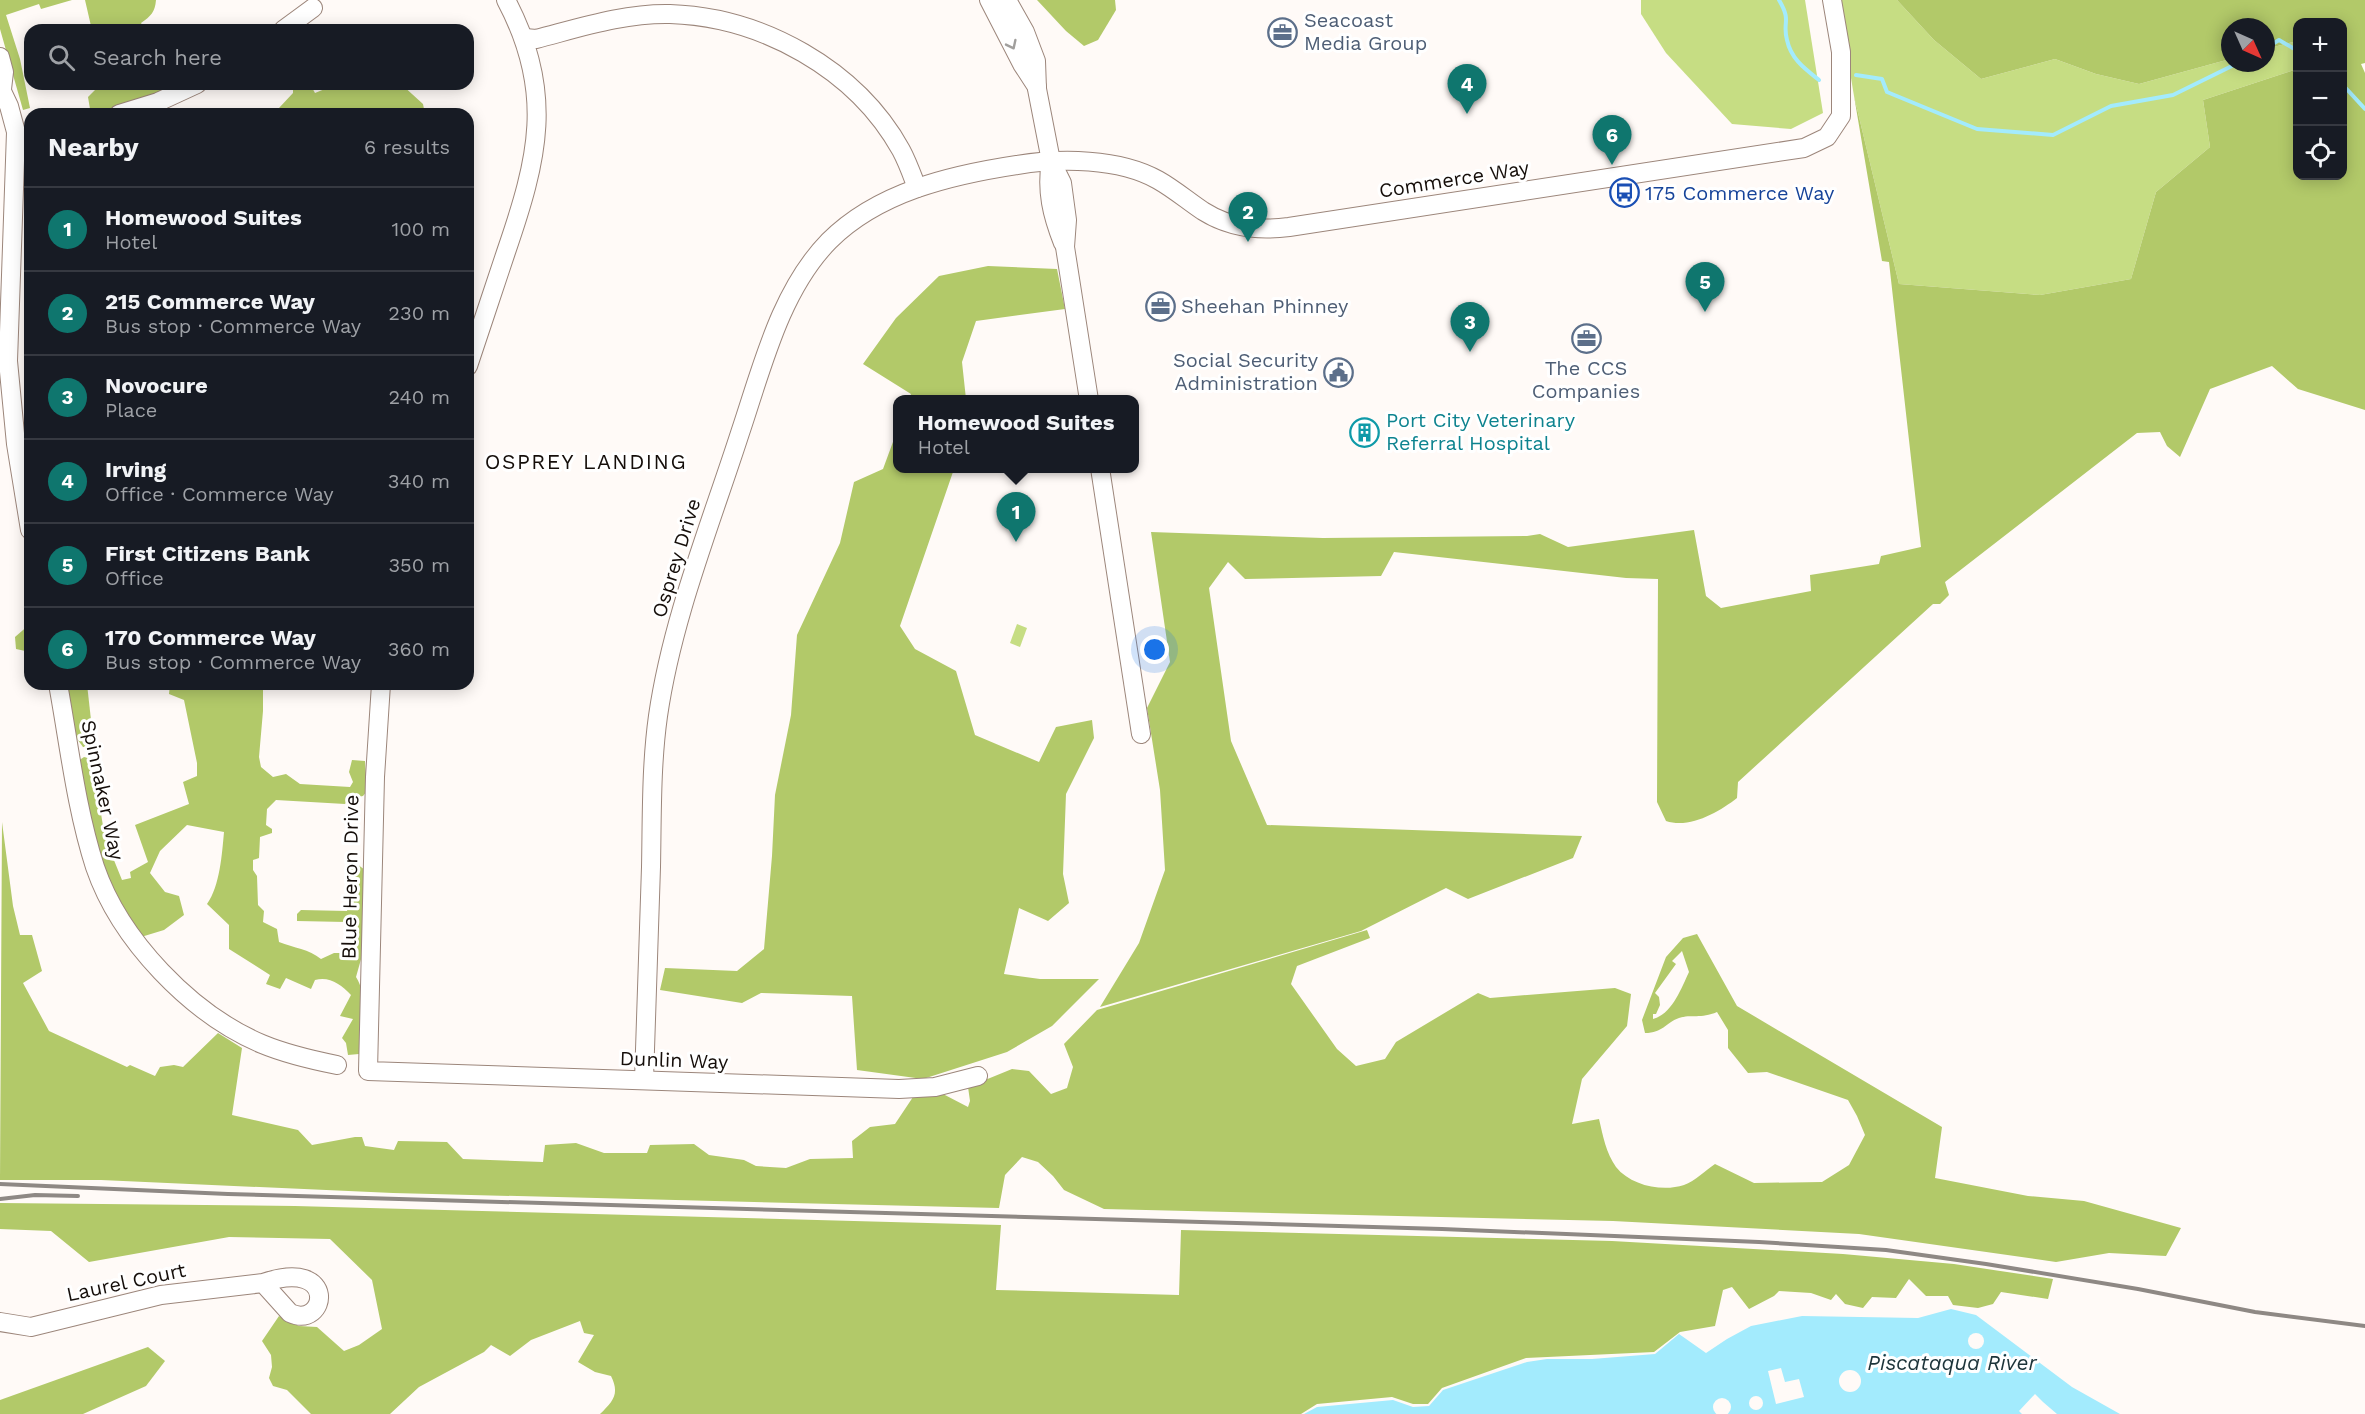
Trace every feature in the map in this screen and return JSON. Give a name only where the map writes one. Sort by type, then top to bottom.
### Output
[{"type":"street","points":[[474,348],[522,208],[531,174],[537,123],[537,102],[525,38],[506,0]]},
{"type":"street","points":[[989,0],[1037,89]]},
{"type":"street","points":[[1007,0],[1025,32],[1036,61],[1037,89],[1051,161],[1047,182],[1053,218],[1065,247],[1088,395]]},
{"type":"street","name":"Commerce Way","points":[[1821,0],[1830,56],[1841,93]]},
{"type":"street","name":"Commerce Way","points":[[1051,161],[1104,164],[1135,171],[1159,180],[1218,219],[1249,229],[1272,229],[1804,148],[1820,142],[1833,131],[1840,116],[1841,52],[1832,0]]},
{"type":"street","points":[[291,24],[313,8]]},
{"type":"street","points":[[525,38],[536,39],[612,20],[669,14],[708,18],[767,33],[827,69],[869,107],[900,148],[917,188]]},
{"type":"street","points":[[0,57],[4,72],[1,88],[23,131],[16,175],[8,361],[16,444],[24,493]]},
{"type":"street","points":[[138,108],[183,90]]},
{"type":"street","name":"Osprey Drive","points":[[644,1080],[651,822],[656,737],[661,700],[686,596],[758,380],[794,291],[820,253],[842,230],[880,205],[917,188],[965,174],[1051,161]]},
{"type":"street","points":[[1101,473],[1141,734]]},
{"type":"street","name":"Spinnaker Way","points":[[59,690],[90,851],[111,904],[135,939],[164,974],[217,1019],[264,1045],[337,1065]]},
{"type":"street","name":"Blue Heron Drive","points":[[368,1071],[375,777],[381,690]]},
{"type":"street","name":"Dunlin Way","points":[[368,1071],[899,1089],[935,1087],[978,1076]]},
{"type":"street","name":"Laurel Court","points":[[0,1322],[31,1327],[161,1295],[263,1283]]},
{"type":"green space","points":[[0,0],[72,0],[41,9],[39,4],[6,15],[20,59],[24,90],[26,90],[30,108],[23,110],[0,29]]},
{"type":"green space","points":[[85,0],[156,0],[152,13],[142,24],[91,24]]},
{"type":"green space","points":[[1037,0],[1115,0],[1116,10],[1098,40],[1084,46],[1066,31]]},
{"type":"green space","points":[[1641,0],[1805,0],[1823,113],[1791,129],[1732,124],[1666,53],[1641,14]]},
{"type":"green space","points":[[1838,0],[1897,0],[1934,40],[1981,79],[2055,59],[2096,74],[2139,84],[2221,61],[2221,72],[2275,72],[2275,47],[2293,42],[2293,70],[2203,100],[2210,147],[2156,192],[2131,279],[2040,295],[1899,284],[1854,96]]},
{"type":"green space","points":[[1897,0],[2365,0],[2365,63],[2361,64],[2365,73],[2365,410],[2298,389],[2272,366],[2210,389],[2180,457],[2167,446],[2160,432],[2137,433],[1945,582],[1949,595],[1940,604],[1933,604],[1738,782],[1737,798],[1713,814],[1685,823],[1666,821],[1657,802],[1658,579],[1626,578],[1394,552],[1381,576],[1245,579],[1228,562],[1209,588],[1231,741],[1267,825],[1582,836],[1573,858],[1468,899],[1446,888],[1361,931],[1100,1007],[1139,943],[1165,870],[1160,790],[1147,708],[1170,662],[1151,532],[1323,538],[1540,534],[1568,547],[1694,530],[1706,596],[1721,608],[1811,591],[1810,575],[1879,564],[1881,556],[1921,547],[1889,262],[1882,261],[1854,96],[1899,284],[2040,295],[2131,279],[2156,192],[2210,147],[2203,100],[2293,70],[2293,180],[2347,180],[2347,18],[2293,18],[2293,42],[2275,47],[2275,18],[2221,18],[2221,61],[2139,84],[2096,74],[2055,59],[1981,79],[1934,40]]},
{"type":"green space","points":[[95,90],[167,90],[118,108],[90,108],[88,97]]},
{"type":"green space","points":[[293,90],[313,90],[315,93],[322,90],[408,90],[423,104],[424,108],[279,108],[293,93]]},
{"type":"green space","points":[[988,266],[1057,269],[1065,309],[976,321],[962,362],[966,395],[911,395],[863,364],[896,318],[939,276]]},
{"type":"green space","points":[[893,442],[893,473],[953,473],[900,626],[915,649],[956,671],[975,735],[1039,762],[1056,727],[1092,720],[1094,738],[1066,794],[1063,874],[1069,903],[1048,921],[1019,908],[1004,974],[1040,979],[1099,979],[1052,1026],[1007,1052],[923,1079],[857,1070],[852,996],[761,993],[742,1003],[660,990],[665,968],[737,971],[764,949],[775,795],[791,715],[797,635],[840,543],[854,482],[883,469]]},
{"type":"green space","points":[[1017,624],[1027,628],[1020,647],[1010,643]]},
{"type":"green space","points":[[24,629],[24,651],[16,649],[15,637]]},
{"type":"green space","points":[[62,690],[88,690],[94,747],[83,747],[72,732]]},
{"type":"green space","points":[[169,690],[263,690],[259,757],[261,767],[273,777],[286,774],[300,784],[350,787],[353,782],[349,772],[352,760],[365,761],[367,791],[363,796],[348,799],[345,804],[276,800],[267,809],[266,825],[272,829],[272,833],[260,837],[259,858],[253,860],[253,870],[257,876],[258,905],[264,911],[263,922],[277,929],[279,942],[321,959],[334,953],[343,953],[353,942],[346,922],[297,921],[297,914],[301,910],[347,911],[351,868],[357,864],[365,870],[365,945],[356,977],[364,1004],[359,1054],[348,1055],[346,1043],[342,1038],[353,1019],[340,1016],[351,995],[343,987],[330,980],[320,979],[315,980],[311,989],[286,978],[280,989],[266,984],[270,975],[229,949],[229,925],[207,904],[218,879],[224,832],[187,825],[160,851],[150,873],[165,892],[179,896],[184,915],[164,930],[141,937],[105,881],[78,761],[84,757],[92,759],[105,838],[122,880],[131,878],[130,872],[148,862],[135,825],[189,804],[183,782],[197,776],[197,763],[184,700],[169,694]]},
{"type":"green space","points":[[2,822],[13,906],[20,935],[32,935],[42,971],[23,983],[49,1031],[127,1067],[130,1065],[155,1076],[160,1067],[174,1065],[183,1067],[218,1033],[242,1048],[232,1115],[298,1130],[312,1145],[355,1137],[362,1137],[365,1146],[394,1150],[398,1141],[447,1142],[463,1159],[543,1162],[545,1145],[576,1143],[604,1153],[647,1153],[650,1145],[694,1144],[709,1155],[744,1160],[756,1166],[786,1168],[810,1159],[853,1158],[852,1141],[870,1127],[895,1124],[913,1097],[943,1094],[968,1107],[970,1101],[968,1087],[1012,1069],[1029,1071],[1051,1094],[1067,1088],[1073,1067],[1064,1044],[1097,1010],[1367,930],[1370,938],[1297,966],[1291,984],[1337,1049],[1356,1066],[1385,1059],[1396,1042],[1478,993],[1490,998],[1615,988],[1631,994],[1627,1026],[1582,1079],[1572,1124],[1599,1119],[1610,1156],[1622,1174],[1648,1186],[1667,1188],[1692,1181],[1715,1164],[1754,1183],[1822,1182],[1849,1165],[1865,1135],[1848,1100],[1767,1072],[1748,1073],[1728,1048],[1728,1030],[1717,1012],[1679,1018],[1660,1030],[1645,1033],[1642,1020],[1666,957],[1683,938],[1697,934],[1737,1006],[1942,1127],[1935,1178],[2028,1196],[2084,1201],[2181,1228],[2166,1256],[2109,1253],[2056,1262],[1859,1234],[1613,1221],[1104,1209],[1064,1190],[1038,1162],[1022,1157],[1005,1175],[999,1208],[393,1193],[101,1180],[0,1180]],"holes":[[[1682,951],[1689,972],[1671,1006],[1666,1012],[1653,1019],[1653,1014],[1656,1014],[1660,1005],[1659,997],[1655,993],[1676,964],[1672,961]]]},
{"type":"green space","points":[[0,1203],[295,1206],[1001,1225],[996,1290],[1179,1295],[1181,1230],[1612,1241],[1843,1254],[1954,1264],[2053,1279],[2048,1299],[2001,1292],[1993,1304],[1978,1308],[1953,1305],[1948,1296],[1926,1296],[1909,1279],[1896,1298],[1872,1297],[1863,1308],[1845,1304],[1836,1294],[1831,1300],[1811,1293],[1779,1291],[1749,1309],[1732,1287],[1723,1290],[1715,1326],[1680,1332],[1654,1352],[1526,1358],[1442,1388],[1428,1404],[1413,1404],[1392,1397],[1317,1404],[1301,1414],[600,1414],[614,1397],[614,1382],[611,1376],[595,1372],[578,1362],[594,1335],[584,1333],[580,1321],[531,1340],[510,1356],[491,1345],[484,1352],[419,1387],[390,1414],[311,1414],[287,1390],[273,1386],[269,1378],[272,1367],[271,1355],[262,1341],[279,1316],[299,1326],[317,1327],[344,1351],[359,1345],[382,1329],[372,1280],[330,1239],[229,1237],[89,1262],[51,1231],[0,1229]]},
{"type":"green space","points":[[148,1347],[165,1361],[146,1386],[83,1414],[0,1414],[0,1400]]},
{"type":"water","name":"Piscataqua River","points":[[1951,1309],[1976,1315],[2072,1387],[2120,1414],[1304,1414],[1317,1407],[1393,1400],[1413,1407],[1429,1406],[1443,1390],[1527,1362],[1655,1354],[1679,1334],[1706,1353],[1751,1326],[1802,1316],[1918,1318]]},
{"type":"pier","points":[[1976,1333],[1982,1335],[1984,1341],[1982,1347],[1976,1349],[1970,1347],[1968,1341],[1970,1335]]},
{"type":"pier","points":[[1781,1368],[1785,1382],[1799,1379],[1804,1397],[1776,1404],[1768,1371]]},
{"type":"pier","points":[[1850,1370],[1858,1373],[1861,1381],[1858,1389],[1850,1392],[1842,1389],[1839,1381],[1842,1373]]},
{"type":"pier","points":[[2035,1394],[2057,1414],[2022,1414],[2019,1411]]},
{"type":"pier","points":[[1753,1396],[1759,1396],[1763,1403],[1759,1410],[1753,1410],[1749,1406],[1749,1400]]},
{"type":"pier","points":[[1722,1398],[1730,1404],[1730,1410],[1725,1415],[1716,1413],[1713,1407],[1716,1401]]},
{"type":"waterway","points":[[1779,0],[1786,17],[1789,47],[1799,63],[1819,80]]},
{"type":"waterway","points":[[2275,42],[2279,40],[2293,48]]},
{"type":"waterway","points":[[1856,75],[1882,79],[1887,92],[1977,129],[2053,135],[2111,106],[2173,95],[2221,71]]},
{"type":"waterway","points":[[2347,89],[2365,109]]},
{"type":"railway","points":[[0,1184],[228,1194],[1442,1229],[1759,1242],[1886,1250],[2138,1289],[2255,1312],[2365,1326]]},
{"type":"railway","points":[[0,1199],[35,1195],[78,1196]]},
{"type":"place","name":"Seacoast Media Group","points":[[1283,32]]},
{"type":"place","name":"Irving","points":[[1467,114]]},
{"type":"place","name":"170 Commerce Way","points":[[1612,165]]},
{"type":"place","name":"175 Commerce Way","points":[[1624,193]]},
{"type":"place","name":"215 Commerce Way","points":[[1248,242]]},
{"type":"place","name":"Sheehan Phinney","points":[[1160,306]]},
{"type":"place","name":"First Citizens Bank","points":[[1705,312]]},
{"type":"place","name":"The CCS Companies","points":[[1586,338]]},
{"type":"place","name":"Novocure","points":[[1470,352]]},
{"type":"place","name":"Social Security Administration","points":[[1339,372]]},
{"type":"place","name":"Port City Veterinary Referral Hospital","points":[[1365,432]]},
{"type":"place","name":"Homewood Suites","points":[[1016,542]]},
{"type":"district","name":"OSPREY LANDING","points":[[586,461]]}]
